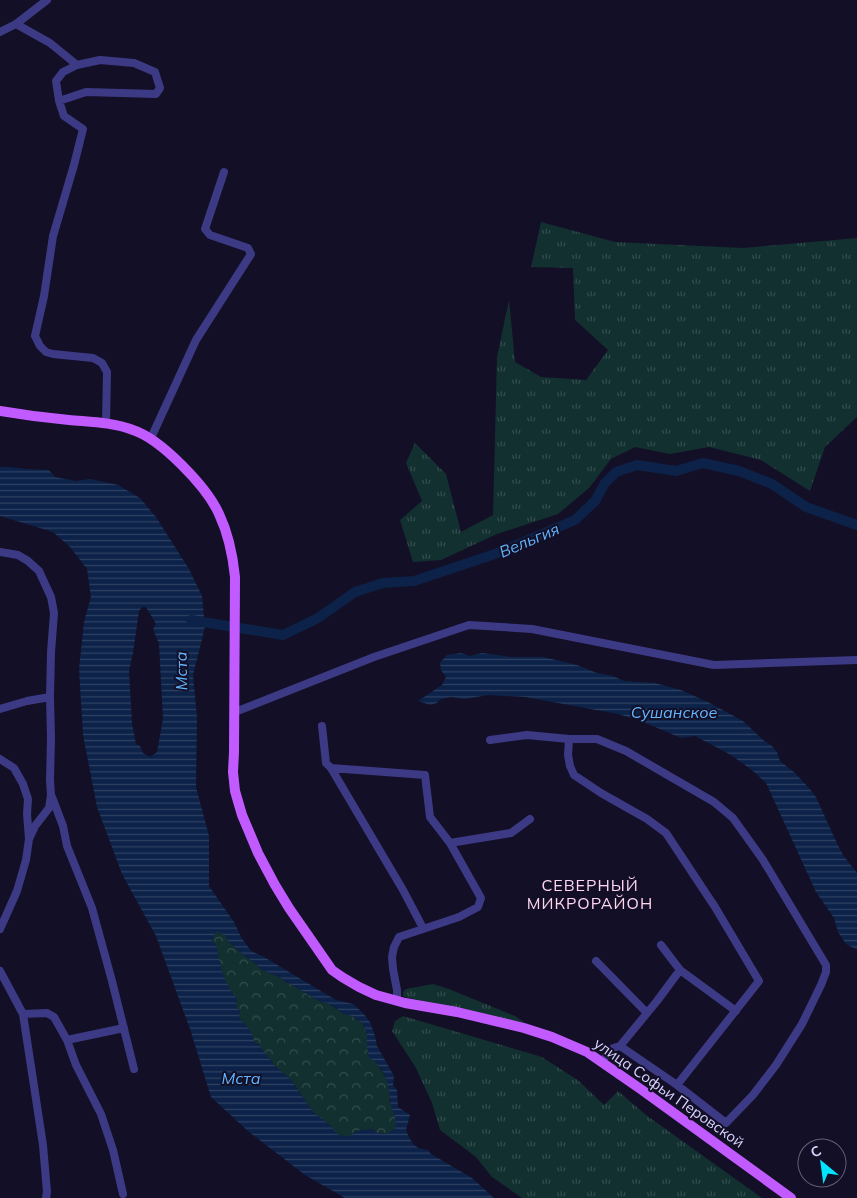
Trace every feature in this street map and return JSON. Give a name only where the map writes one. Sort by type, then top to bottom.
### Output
[{"type":"main road","name":"улица Софьи Перовской","points":[[0,411],[106,423],[135,430],[150,438],[182,466],[198,483],[218,512],[233,562],[235,587],[233,772],[235,791],[251,838],[275,886],[320,955],[332,970],[376,996],[524,1028],[568,1043],[587,1052],[791,1198]]},
{"type":"street","points":[[0,32],[16,24],[48,0]]},
{"type":"street","points":[[16,24],[50,43],[77,65]]},
{"type":"street","points":[[59,101],[86,92],[156,94],[160,88],[155,72],[134,62],[100,60],[77,65],[63,72],[56,80],[59,101],[64,116],[83,129],[53,236],[44,296],[35,336],[40,346],[46,352],[93,358],[102,363],[107,372],[106,423]]},
{"type":"street","points":[[150,438],[196,340],[251,254],[248,248],[210,236],[205,230],[224,172]]},
{"type":"street","points":[[0,552],[18,555],[39,571],[51,598],[54,613],[50,697],[51,795],[49,808],[35,826],[29,839]]},
{"type":"street","points":[[234,712],[374,657],[469,625],[532,629],[714,665],[857,660]]},
{"type":"street","points":[[0,708],[50,697]]},
{"type":"street","points":[[322,726],[326,763],[331,768],[424,928]]},
{"type":"street","points":[[490,740],[527,735],[569,739],[597,739],[626,751],[714,802],[733,818],[763,860],[826,965],[826,972],[821,985],[802,1024],[776,1065],[753,1095],[726,1123],[677,1085],[620,1046]]},
{"type":"street","points":[[569,739],[568,755],[574,776],[665,832],[715,907],[759,981],[677,1085]]},
{"type":"street","points":[[0,759],[14,768],[23,784],[28,798],[29,839],[26,860],[17,891],[0,929]]},
{"type":"street","points":[[331,768],[424,775],[430,817],[450,843],[481,898],[478,907],[459,917],[399,937],[392,957],[397,990],[401,1002]]},
{"type":"street","points":[[51,795],[63,826],[67,846],[92,908],[134,1069]]},
{"type":"street","points":[[450,843],[511,834],[530,819]]},
{"type":"street","points":[[661,945],[680,970],[736,1010]]},
{"type":"street","points":[[596,961],[647,1013]]},
{"type":"street","points":[[601,1062],[613,1048],[620,1046],[680,970]]},
{"type":"street","points":[[0,972],[23,1014],[43,1145],[46,1198]]},
{"type":"street","points":[[23,1014],[46,1012],[54,1017],[67,1040],[76,1065],[101,1114],[113,1150],[123,1194]]},
{"type":"street","points":[[67,1040],[124,1028]]},
{"type":"green space","points":[[541,222],[615,242],[743,248],[857,238],[857,417],[825,447],[810,491],[761,460],[709,447],[670,454],[635,447],[611,459],[589,488],[558,514],[497,534],[441,560],[413,562],[400,520],[422,501],[406,463],[415,443],[446,474],[461,532],[493,515],[497,357],[509,300],[515,362],[541,377],[586,380],[608,350],[575,320],[573,268],[531,267]]},
{"type":"green space","points":[[216,930],[226,936],[229,942],[261,969],[280,977],[319,1001],[331,1005],[363,1024],[367,1034],[367,1047],[387,1080],[390,1093],[389,1100],[397,1119],[395,1129],[387,1134],[377,1133],[372,1129],[357,1131],[348,1137],[337,1134],[331,1126],[313,1112],[291,1080],[275,1066],[259,1045],[254,1042],[247,1027],[239,1018],[236,1007],[237,999],[223,976],[212,941]]},
{"type":"green space","points":[[433,984],[515,1016],[524,1022],[525,1025],[403,996],[403,992],[406,989]]},
{"type":"green space","points":[[403,1016],[542,1057],[579,1081],[604,1105],[618,1091],[646,1115],[762,1198],[522,1198],[492,1177],[476,1157],[440,1130],[432,1103],[416,1068],[392,1031],[395,1021]]},
{"type":"water","name":"Мста","points":[[0,467],[9,467],[49,470],[55,477],[76,481],[90,479],[118,485],[140,498],[156,517],[189,569],[202,596],[205,627],[193,675],[197,718],[196,787],[209,836],[209,886],[251,951],[336,1000],[353,1004],[363,1013],[370,1022],[377,1046],[394,1076],[393,1085],[397,1090],[398,1107],[410,1115],[406,1130],[411,1141],[419,1148],[428,1150],[431,1154],[472,1178],[494,1198],[345,1198],[305,1175],[249,1132],[211,1097],[190,1029],[156,936],[122,874],[97,807],[83,735],[79,669],[84,622],[91,597],[87,569],[70,547],[53,532],[0,516]],"holes":[[[142,607],[146,607],[156,624],[153,629],[159,644],[163,719],[157,752],[150,757],[143,753],[140,746],[136,744],[132,723],[129,671],[139,611]],[[216,931],[226,936],[229,942],[261,969],[280,977],[319,1001],[332,1005],[363,1024],[367,1034],[369,1058],[380,1067],[387,1081],[395,1118],[395,1129],[386,1134],[377,1133],[372,1129],[357,1131],[348,1137],[337,1134],[331,1126],[313,1112],[291,1080],[275,1066],[259,1045],[254,1042],[251,1032],[239,1018],[240,1011],[236,1007],[237,999],[225,979],[216,944],[212,941]]]},
{"type":"water","name":"Сушанское","points":[[461,653],[470,656],[482,653],[511,657],[543,657],[577,665],[624,681],[655,683],[681,690],[743,721],[772,746],[777,752],[780,761],[795,773],[816,797],[843,855],[857,873],[857,950],[846,944],[838,932],[834,918],[816,892],[766,783],[753,771],[731,755],[695,736],[681,738],[641,721],[618,714],[525,697],[488,695],[465,699],[451,697],[441,699],[437,703],[430,705],[418,701],[442,685],[446,677],[441,670],[440,663],[447,655]]},
{"type":"waterway","name":"Вельгия","points":[[191,620],[283,635],[318,618],[355,592],[383,583],[414,581],[495,554],[575,520],[595,501],[605,483],[616,472],[637,465],[676,471],[703,463],[739,471],[772,484],[806,507],[857,525]]},
{"type":"district","name":"СЕВЕРНЫЙ МИКРОРАЙОН","points":[[590,894]]}]
